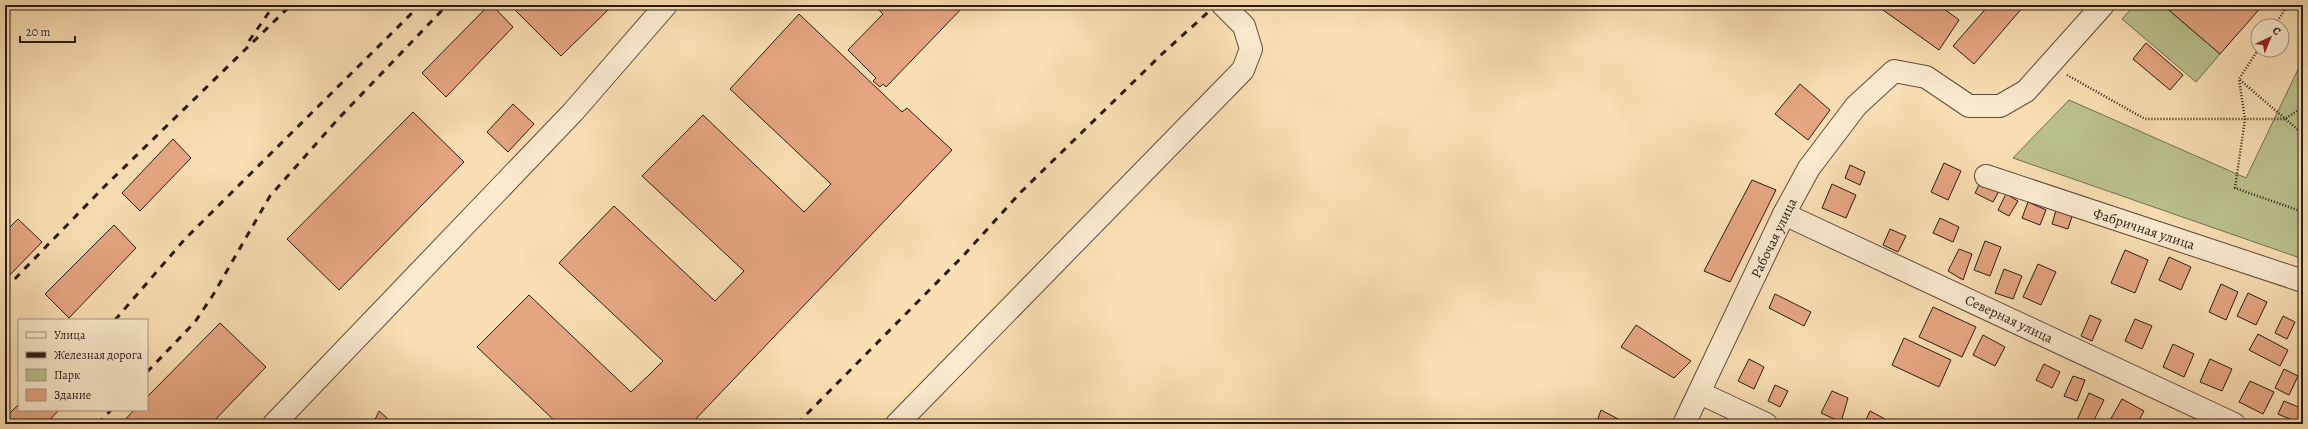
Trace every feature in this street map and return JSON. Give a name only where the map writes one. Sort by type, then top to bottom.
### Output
[{"type":"street","points":[[274,424],[573,112],[666,5]]},
{"type":"street","points":[[897,424],[1243,70],[1251,49],[1244,26],[1223,5]]},
{"type":"street","points":[[2051,66],[2102,5]]},
{"type":"street","name":"Рабочая улица","points":[[1684,424],[1784,214],[1809,168],[1856,106],[1894,71],[1926,77],[1969,106],[2000,106],[2026,91],[2051,66]]},
{"type":"street","name":"Фабричная улица","points":[[1986,176],[2303,281]]},
{"type":"street","name":"Северная улица","points":[[1784,214],[2234,424]]},
{"type":"street","points":[[1700,393],[1766,424]]},
{"type":"path","points":[[2279,18],[2284,11],[2284,5]]},
{"type":"path","points":[[2253,58],[2239,79],[2245,119],[2235,188],[2303,212]]},
{"type":"path","points":[[2051,66],[2145,119],[2285,120],[2303,107]]},
{"type":"path","points":[[2239,79],[2303,134]]},
{"type":"green space","points":[[2135,5],[2163,5],[2220,54],[2196,82],[2122,19]]},
{"type":"green space","points":[[2303,59],[2303,259],[2013,158],[2069,100],[2246,178]]},
{"type":"building","points":[[489,5],[492,5],[513,27],[446,97],[422,73]]},
{"type":"building","points":[[518,5],[613,5],[561,56],[514,9]]},
{"type":"building","points":[[874,5],[965,5],[886,87],[883,84],[880,87],[873,81],[876,78],[848,50],[883,14]]},
{"type":"building","points":[[1876,5],[1939,5],[1959,20],[1939,50]]},
{"type":"building","points":[[1989,5],[2021,5],[2023,7],[1974,64],[1953,46]]},
{"type":"building","points":[[2163,5],[2263,5],[2220,54]]},
{"type":"building","points":[[799,14],[902,112],[907,108],[952,150],[691,424],[558,424],[477,347],[529,295],[631,392],[663,361],[559,263],[614,206],[715,301],[744,271],[642,176],[703,115],[804,212],[831,184],[730,89]]},
{"type":"building","points":[[2146,43],[2183,75],[2170,90],[2133,59]]},
{"type":"building","points":[[1800,84],[1830,110],[1808,140],[1775,114]]},
{"type":"building","points":[[513,104],[534,124],[508,152],[487,132]]},
{"type":"building","points":[[413,112],[464,162],[339,290],[287,239]]},
{"type":"building","points":[[173,139],[191,158],[140,211],[122,193]]},
{"type":"building","points":[[1944,163],[1961,171],[1948,200],[1931,192]]},
{"type":"building","points":[[1850,165],[1865,172],[1860,185],[1845,178]]},
{"type":"building","points":[[1752,180],[1776,190],[1730,282],[1704,271]]},
{"type":"building","points":[[1981,181],[1999,191],[1993,202],[1975,193]]},
{"type":"building","points":[[1832,184],[1856,195],[1846,218],[1822,208]]},
{"type":"building","points":[[2006,194],[2018,201],[2009,216],[1998,210]]},
{"type":"building","points":[[2028,202],[2046,210],[2040,225],[2022,218]]},
{"type":"building","points":[[2057,207],[2073,213],[2068,229],[2052,224]]},
{"type":"building","points":[[1940,218],[1959,227],[1953,242],[1933,233]]},
{"type":"building","points":[[18,219],[42,242],[5,280],[5,232]]},
{"type":"building","points":[[114,225],[136,248],[69,318],[45,294]]},
{"type":"building","points":[[1890,229],[1906,236],[1898,252],[1883,245]]},
{"type":"building","points":[[1985,241],[2001,247],[1990,276],[1974,270]]},
{"type":"building","points":[[1959,249],[1972,254],[1963,280],[1948,271]]},
{"type":"building","points":[[2125,250],[2148,260],[2135,293],[2111,283]]},
{"type":"building","points":[[2169,257],[2191,267],[2181,290],[2159,280]]},
{"type":"building","points":[[2038,264],[2056,272],[2041,305],[2023,297]]},
{"type":"building","points":[[2004,269],[2022,276],[2013,299],[1995,293]]},
{"type":"building","points":[[2221,284],[2238,292],[2226,320],[2209,312]]},
{"type":"building","points":[[2248,293],[2267,302],[2256,325],[2237,316]]},
{"type":"building","points":[[1775,294],[1811,312],[1804,326],[1769,308]]},
{"type":"building","points":[[1933,307],[1976,327],[1962,357],[1919,337]]},
{"type":"building","points":[[2090,315],[2101,320],[2092,341],[2081,336]]},
{"type":"building","points":[[2283,316],[2295,322],[2287,339],[2275,333]]},
{"type":"building","points":[[2135,319],[2152,326],[2142,349],[2125,341]]},
{"type":"building","points":[[220,323],[266,367],[211,424],[121,424],[133,411],[148,411],[148,396]]},
{"type":"building","points":[[1636,325],[1691,361],[1674,378],[1621,347]]},
{"type":"building","points":[[2258,334],[2288,350],[2280,366],[2249,350]]},
{"type":"building","points":[[1983,335],[2005,347],[1995,366],[1973,355]]},
{"type":"building","points":[[1904,338],[1951,360],[1939,387],[1892,365]]},
{"type":"building","points":[[2173,344],[2194,354],[2184,377],[2163,367]]},
{"type":"building","points":[[1749,359],[1764,367],[1754,389],[1738,381]]},
{"type":"building","points":[[2210,359],[2232,369],[2222,391],[2200,382]]},
{"type":"building","points":[[2044,364],[2060,372],[2052,388],[2036,380]]},
{"type":"building","points":[[2284,369],[2298,376],[2289,395],[2275,388]]},
{"type":"building","points":[[2073,376],[2085,380],[2077,401],[2064,396]]},
{"type":"building","points":[[2250,381],[2274,392],[2263,414],[2239,402]]},
{"type":"building","points":[[1775,385],[1788,391],[1780,407],[1768,401]]},
{"type":"building","points":[[1832,391],[1848,398],[1841,422],[1821,413]]},
{"type":"building","points":[[2089,393],[2104,400],[2092,424],[2086,424],[2077,420]]},
{"type":"building","points":[[2122,399],[2144,411],[2137,424],[2109,422]]},
{"type":"building","points":[[2284,401],[2303,409],[2301,424],[2278,414]]},
{"type":"building","points":[[18,405],[18,411],[58,411],[46,424],[5,424],[5,418]]},
{"type":"building","points":[[1601,410],[1626,423],[1626,424],[1596,424]]},
{"type":"building","points":[[379,411],[387,418],[384,424],[373,424]]},
{"type":"building","points":[[1870,411],[1885,419],[1882,424],[1864,424]]},
{"type":"railway","points":[[249,41],[274,5]]},
{"type":"railway","points":[[5,289],[105,186],[291,5]]},
{"type":"railway","points":[[116,319],[185,239],[420,5]]},
{"type":"railway","points":[[148,371],[195,322],[213,295],[270,196],[339,118],[447,5]]},
{"type":"railway","points":[[797,424],[963,256],[1021,192],[1162,54],[1216,5]]},
{"type":"railway","points":[[98,424],[110,411]]}]
